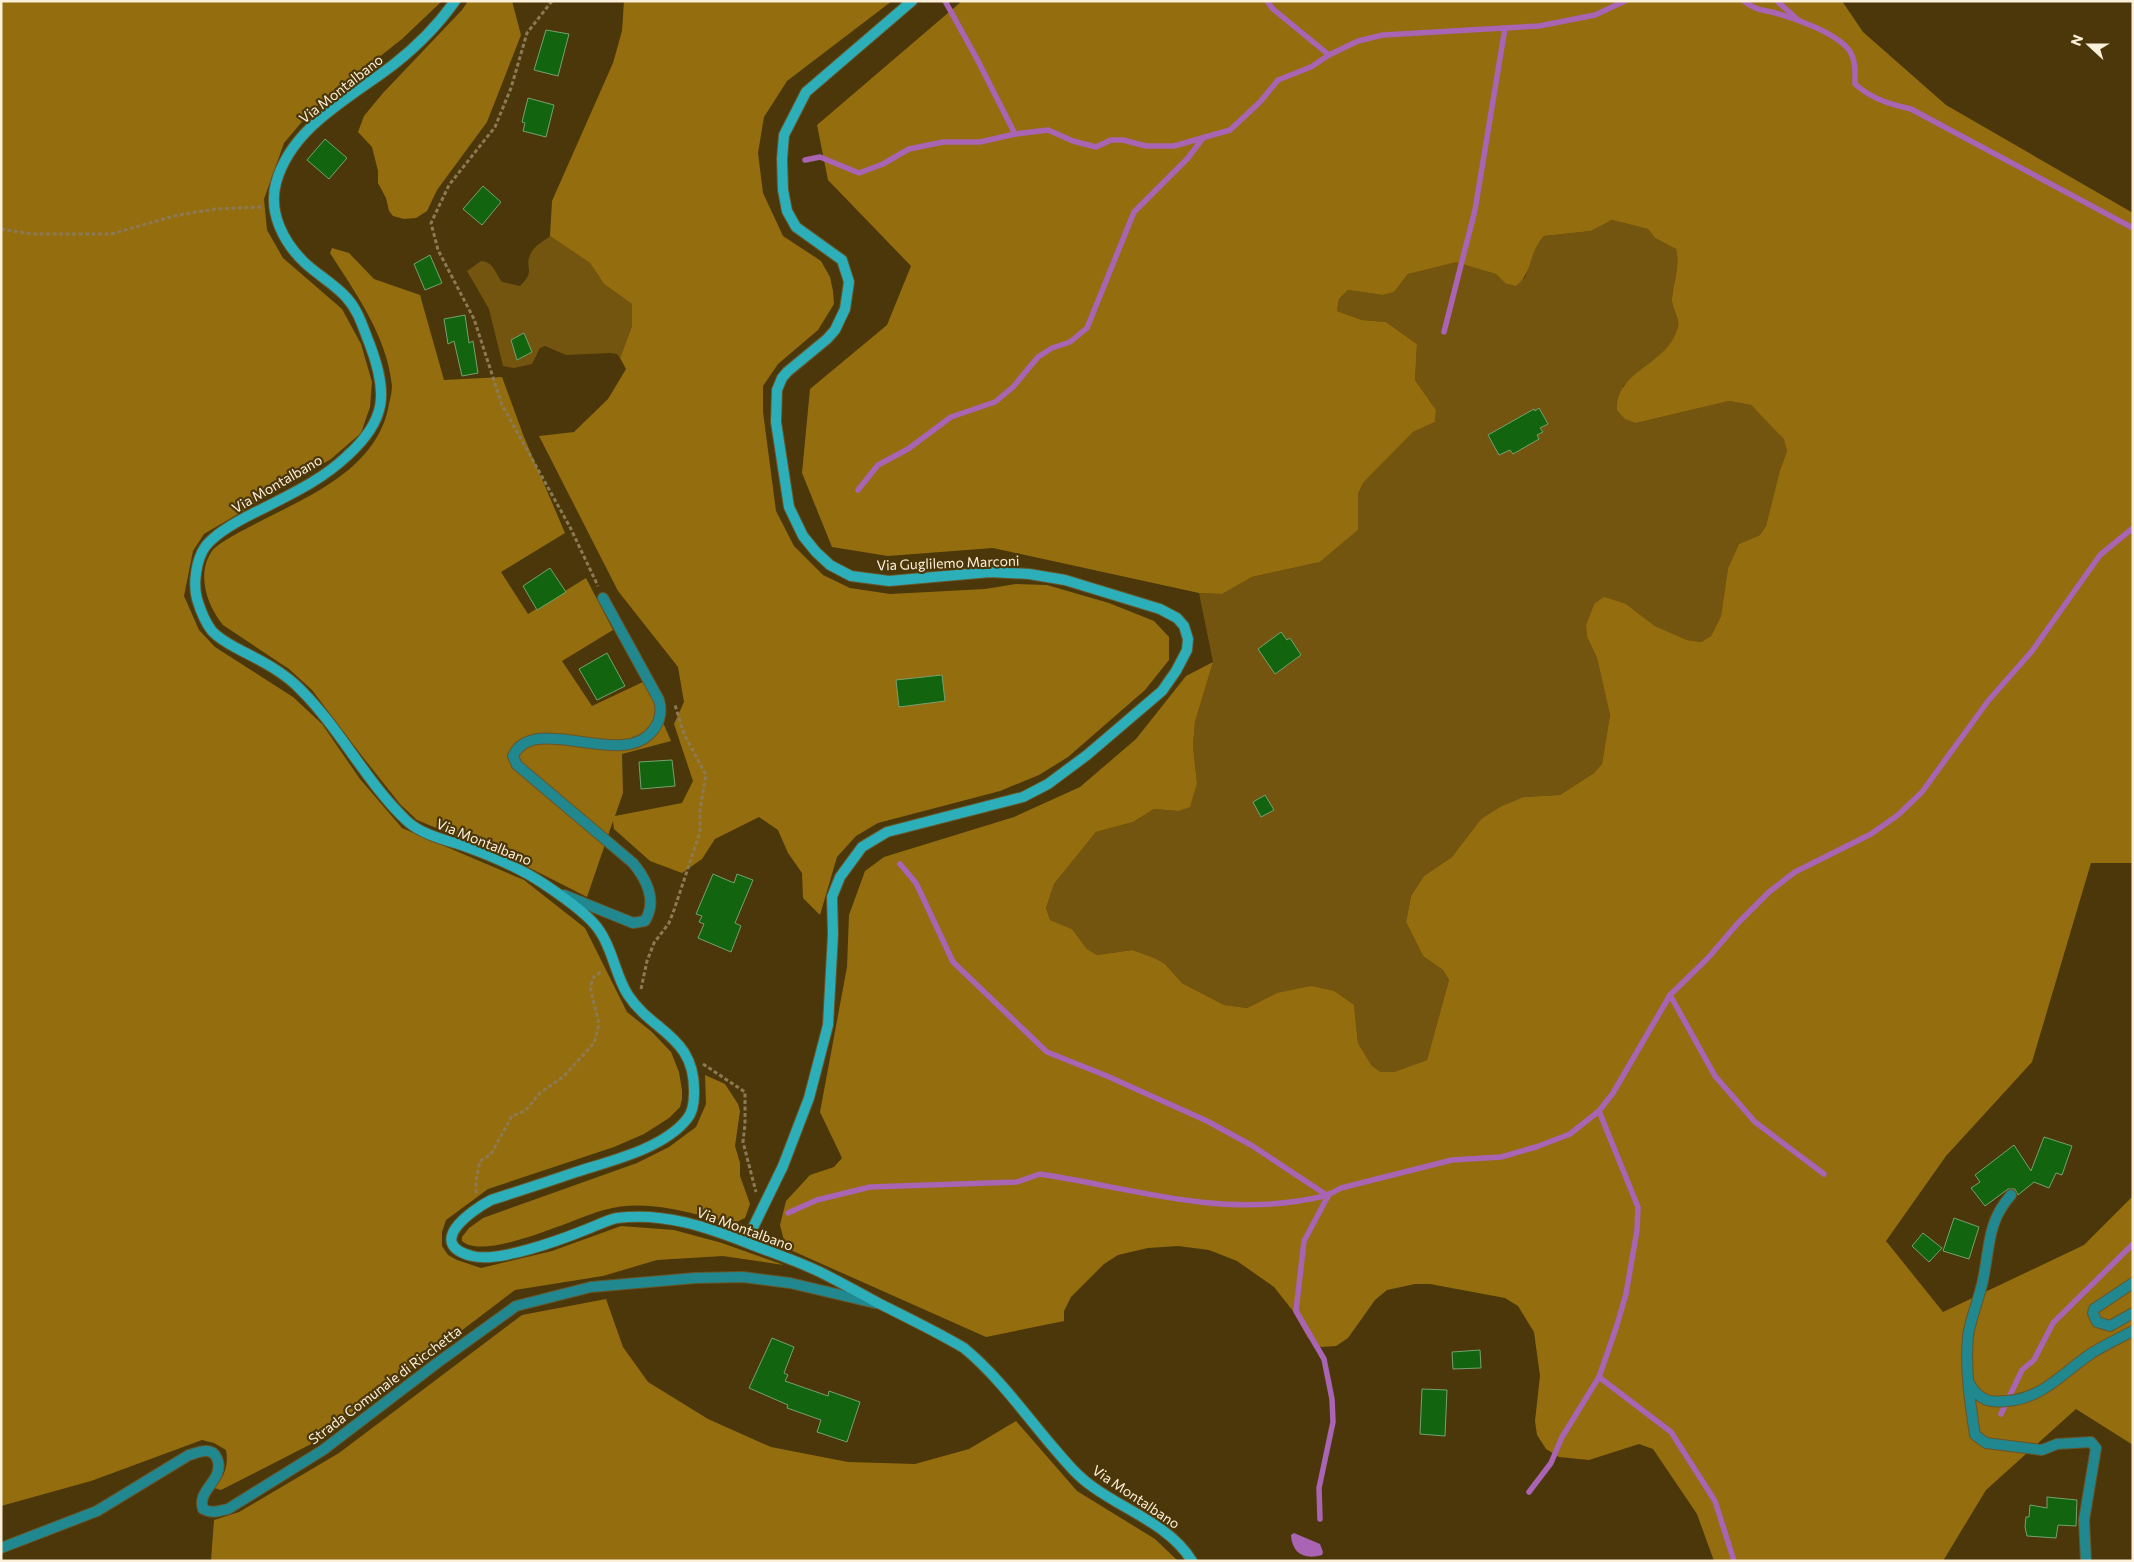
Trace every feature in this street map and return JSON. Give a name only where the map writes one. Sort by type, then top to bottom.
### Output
[{"type":"street","name":"Via Montalbano","points":[[454,1],[424,38],[394,64],[318,121],[296,144],[284,164],[275,185],[274,207],[281,230],[292,248],[304,262],[346,297],[356,310],[378,365],[383,388],[381,407],[373,428],[347,457],[314,482],[228,527],[205,546],[197,568],[195,591],[211,630],[227,644],[283,675],[301,689],[332,724],[362,770],[407,821],[424,832],[518,868],[555,892],[599,929],[622,984],[639,1008],[676,1040],[692,1070],[695,1087],[694,1106],[686,1121],[666,1137],[636,1152],[491,1200],[480,1206],[455,1227],[452,1236],[454,1248],[459,1252],[483,1258],[556,1241],[616,1218],[649,1217],[679,1221],[715,1230],[819,1272],[938,1333],[983,1363],[1069,1466],[1092,1487],[1170,1535],[1187,1552],[1192,1561]]},
{"type":"street","name":"Via Guglilemo Marconi","points":[[746,1242],[783,1166],[809,1098],[828,1025],[832,897],[840,877],[862,847],[887,832],[1022,797],[1048,784],[1088,755],[1162,690],[1176,671],[1187,650],[1188,638],[1184,626],[1177,618],[1160,609],[1065,580],[1029,574],[990,572],[889,581],[851,576],[830,565],[816,552],[803,536],[792,515],[789,507],[776,422],[777,390],[787,372],[827,339],[835,330],[845,309],[849,282],[842,260],[796,227],[787,211],[783,190],[782,159],[784,135],[806,92],[912,1]]},
{"type":"street","name":"Via Montalbano","points":[[555,892],[633,923],[645,921],[650,913],[651,900],[647,884],[633,863],[518,765],[513,756],[519,747],[538,739],[555,738],[626,746],[650,735],[658,723],[661,707],[603,598]]},
{"type":"street","points":[[2011,1195],[1999,1209],[1988,1240],[1983,1280],[1968,1335],[1967,1380],[1975,1435],[1986,1443],[2042,1450],[2057,1444],[2091,1442],[2094,1444],[2096,1448],[2084,1520],[2086,1561]]},
{"type":"street","name":"Strada Comunale di Ricchetta","points":[[1,1548],[97,1511],[189,1455],[204,1451],[210,1452],[215,1456],[219,1465],[217,1474],[206,1491],[202,1503],[203,1509],[209,1512],[216,1512],[228,1508],[323,1450],[436,1363],[516,1306],[592,1286],[695,1278],[743,1278],[790,1283],[881,1304]]},
{"type":"street","points":[[2133,1283],[2094,1309],[2093,1313],[2097,1322],[2110,1326],[2133,1314]]},
{"type":"street","points":[[1967,1380],[1975,1393],[1991,1402],[2024,1400],[2043,1390],[2092,1353],[2133,1330]]},
{"type":"path","points":[[552,1],[527,33],[510,88],[495,127],[450,185],[431,223],[438,250],[474,319],[502,405],[570,527],[603,598]]},
{"type":"path","points":[[1,229],[32,234],[111,234],[178,215],[215,209],[274,207]]},
{"type":"path","points":[[639,1008],[647,961],[654,944],[674,910],[700,832],[700,810],[706,775],[684,734],[674,701]]},
{"type":"path","points":[[480,1206],[476,1192],[480,1161],[491,1154],[512,1116],[525,1111],[540,1093],[564,1076],[594,1043],[600,1024],[592,998],[591,981],[597,973],[614,966]]},
{"type":"path","points":[[685,1055],[708,1067],[744,1092],[745,1124],[743,1142],[760,1212]]},
{"type":"shaded area","points":[[1,1],[442,1],[402,39],[311,111],[284,143],[264,199],[267,230],[283,258],[342,309],[361,344],[372,382],[370,407],[361,433],[331,459],[204,534],[193,551],[184,596],[199,630],[215,647],[293,697],[322,724],[360,779],[402,828],[524,880],[585,928],[627,1012],[652,1032],[671,1052],[679,1072],[682,1099],[680,1107],[669,1118],[644,1134],[614,1147],[488,1189],[446,1220],[442,1232],[442,1246],[448,1255],[481,1268],[552,1251],[621,1226],[674,1230],[722,1243],[784,1265],[723,1256],[657,1260],[603,1276],[515,1290],[315,1442],[221,1490],[214,1488],[221,1480],[225,1471],[227,1461],[226,1450],[214,1443],[202,1440],[91,1481],[1,1506]]},
{"type":"shaded area","points":[[468,1],[512,1],[521,35],[487,122],[437,190],[427,211],[416,218],[404,219],[393,216],[389,211],[386,198],[378,183],[378,171],[372,147],[358,132],[364,116],[383,93],[462,10]]},
{"type":"shaded area","points":[[624,1],[892,1],[787,81],[764,117],[758,153],[763,193],[783,236],[821,261],[830,277],[834,304],[818,330],[778,364],[763,386],[763,412],[776,511],[794,546],[823,575],[850,588],[890,594],[985,589],[1016,584],[1047,585],[1109,603],[1154,621],[1169,637],[1169,660],[1145,690],[1068,757],[1039,775],[1000,791],[878,823],[856,836],[837,857],[820,915],[803,898],[802,873],[788,853],[778,830],[759,817],[715,839],[702,859],[682,873],[650,861],[614,829],[613,821],[587,897],[520,863],[417,820],[400,804],[312,690],[289,669],[223,625],[212,609],[205,590],[204,580],[207,560],[215,547],[319,491],[338,478],[356,463],[371,446],[382,427],[392,386],[384,350],[369,316],[330,253],[332,248],[349,253],[374,279],[420,295],[444,380],[502,377],[524,437],[565,533],[501,572],[528,614],[586,578],[613,630],[562,661],[592,706],[645,681],[671,741],[622,754],[623,793],[615,816],[682,803],[693,781],[674,724],[684,702],[678,667],[618,591],[539,436],[574,432],[608,399],[626,369],[620,358],[632,326],[632,304],[604,284],[590,263],[550,236],[552,201],[613,63],[622,31]]},
{"type":"shaded area","points":[[962,1],[1842,1],[1863,32],[1946,105],[2133,213],[2133,863],[2091,863],[2032,1062],[1946,1156],[1886,1241],[1943,1312],[2084,1245],[2133,1196],[2133,1445],[2076,1409],[1986,1490],[1943,1561],[1714,1561],[1697,1514],[1653,1449],[1639,1444],[1589,1460],[1559,1457],[1546,1449],[1537,1435],[1535,1421],[1540,1376],[1534,1332],[1518,1306],[1505,1298],[1430,1284],[1415,1284],[1387,1290],[1375,1300],[1348,1338],[1336,1346],[1321,1347],[1308,1338],[1293,1311],[1274,1287],[1237,1261],[1209,1250],[1178,1246],[1148,1248],[1118,1255],[1104,1264],[1071,1297],[1064,1311],[1064,1321],[986,1337],[786,1248],[780,1225],[786,1201],[810,1175],[834,1167],[842,1158],[820,1112],[847,967],[849,915],[865,871],[884,857],[1014,817],[1080,787],[1136,739],[1186,676],[1213,662],[1195,722],[1193,746],[1197,783],[1190,807],[1178,811],[1154,809],[1133,822],[1096,832],[1054,884],[1046,908],[1050,920],[1072,929],[1087,949],[1097,955],[1132,950],[1154,958],[1165,964],[1182,983],[1224,1005],[1247,1008],[1277,993],[1311,986],[1334,991],[1354,1005],[1358,1043],[1372,1066],[1381,1072],[1394,1072],[1427,1060],[1449,980],[1443,970],[1423,956],[1406,922],[1411,896],[1424,876],[1452,857],[1481,819],[1502,806],[1524,797],[1560,795],[1594,773],[1602,764],[1610,715],[1597,658],[1587,637],[1586,625],[1594,604],[1604,597],[1626,604],[1655,626],[1687,640],[1701,642],[1711,636],[1721,616],[1728,568],[1739,544],[1760,535],[1766,526],[1780,470],[1787,451],[1784,439],[1751,405],[1729,401],[1636,423],[1625,419],[1617,410],[1619,396],[1625,385],[1633,376],[1664,351],[1678,327],[1672,298],[1677,255],[1676,249],[1655,238],[1648,229],[1612,220],[1591,231],[1544,236],[1535,249],[1526,274],[1516,286],[1505,283],[1496,274],[1456,262],[1408,274],[1394,292],[1383,295],[1348,290],[1339,299],[1337,311],[1362,320],[1386,322],[1417,344],[1415,380],[1436,410],[1435,422],[1413,432],[1363,483],[1358,494],[1358,530],[1320,562],[1252,577],[1222,594],[1199,593],[993,548],[888,556],[832,547],[802,473],[810,389],[887,325],[911,266],[828,180],[817,125]]},
{"type":"shaded area","points":[[1612,220],[1648,229],[1655,238],[1676,249],[1677,255],[1672,301],[1678,321],[1677,332],[1672,341],[1657,358],[1623,386],[1636,423],[1729,401],[1751,405],[1785,439],[1787,451],[1780,470],[1766,526],[1760,535],[1739,544],[1728,568],[1721,616],[1711,636],[1701,642],[1687,640],[1655,626],[1626,604],[1594,604],[1586,625],[1587,637],[1597,658],[1610,715],[1602,764],[1594,773],[1560,795],[1524,797],[1481,819],[1452,857],[1424,876],[1411,896],[1406,922],[1423,956],[1443,970],[1449,980],[1427,1060],[1394,1072],[1381,1072],[1372,1066],[1358,1043],[1354,1005],[1277,993],[1247,1008],[1224,1005],[1182,983],[1165,964],[1131,950],[1097,955],[1087,949],[1072,929],[1050,920],[1046,908],[1054,884],[1096,832],[1133,822],[1154,809],[1178,811],[1197,783],[1193,746],[1195,722],[1213,662],[1199,593],[1222,594],[1252,577],[1320,562],[1358,530],[1358,494],[1363,483],[1413,432],[1435,422],[1436,410],[1415,380],[1417,344],[1386,322],[1362,320],[1337,311],[1339,299],[1348,290],[1383,295],[1394,292],[1408,274],[1456,261],[1496,274],[1505,283],[1525,278],[1536,245],[1544,236],[1591,231]]},
{"type":"shaded area","points":[[550,236],[590,263],[604,284],[632,304],[632,326],[620,358],[617,354],[610,353],[566,355],[545,346],[540,348],[532,364],[514,368],[503,366],[489,309],[467,271],[481,261],[489,263],[502,282],[520,286],[528,276],[528,262],[532,250]]},
{"type":"shaded area","points":[[705,1075],[725,1084],[738,1104],[740,1111],[735,1146],[740,1163],[740,1176],[750,1204],[745,1218],[732,1224],[669,1208],[653,1206],[620,1207],[591,1214],[532,1236],[510,1242],[490,1246],[474,1246],[462,1241],[462,1237],[469,1228],[483,1218],[637,1163],[669,1147],[696,1127],[706,1104]]},
{"type":"shaded area","points":[[606,1299],[623,1347],[648,1382],[708,1419],[771,1447],[848,1462],[915,1464],[969,1449],[1016,1421],[1077,1491],[1155,1539],[1178,1561],[211,1561],[214,1520],[239,1512],[339,1453],[522,1315]]},
{"type":"shaded area","points":[[1294,1533],[1320,1544],[1323,1552],[1322,1555],[1310,1557],[1300,1554],[1292,1542],[1291,1535]]},
{"type":"building","points":[[546,30],[569,34],[558,76],[534,70]]},
{"type":"building","points":[[528,98],[554,105],[546,137],[523,131],[525,123],[522,122]]},
{"type":"building","points":[[325,139],[347,158],[329,179],[307,160]]},
{"type":"building","points":[[483,186],[501,202],[482,225],[463,209]]},
{"type":"building","points":[[430,255],[442,283],[425,290],[414,264]]},
{"type":"building","points":[[465,315],[469,343],[473,341],[478,373],[462,376],[454,341],[448,344],[444,319]]},
{"type":"building","points":[[524,333],[532,352],[517,360],[511,340]]},
{"type":"building","points":[[1539,408],[1548,424],[1540,428],[1543,432],[1537,435],[1539,439],[1513,454],[1510,450],[1499,455],[1488,435]]},
{"type":"building","points":[[550,568],[566,592],[537,610],[523,586]]},
{"type":"building","points":[[1281,632],[1287,640],[1290,638],[1301,655],[1275,674],[1258,649]]},
{"type":"building","points":[[607,653],[625,686],[597,700],[579,669]]},
{"type":"building","points":[[942,675],[945,701],[899,707],[896,680]]},
{"type":"building","points":[[672,760],[675,786],[641,789],[639,762]]},
{"type":"building","points":[[1265,795],[1274,810],[1261,817],[1253,802]]},
{"type":"building","points":[[713,874],[734,883],[737,874],[753,880],[735,923],[741,926],[731,952],[698,938],[704,924],[699,922],[702,916],[696,914]]},
{"type":"building","points":[[2044,1137],[2072,1146],[2062,1175],[2056,1173],[2049,1188],[2034,1182],[2018,1195],[2015,1189],[2008,1189],[1985,1206],[1971,1188],[1980,1182],[1975,1175],[2014,1145],[2031,1171]]},
{"type":"building","points":[[1954,1218],[1979,1227],[1969,1259],[1943,1251]]},
{"type":"building","points":[[1923,1233],[1942,1248],[1929,1262],[1912,1246]]},
{"type":"building","points":[[772,1338],[794,1347],[784,1373],[788,1375],[785,1381],[828,1396],[829,1391],[860,1402],[847,1442],[817,1432],[821,1420],[787,1408],[788,1405],[749,1388]]},
{"type":"building","points":[[1480,1350],[1481,1368],[1453,1369],[1452,1352]]},
{"type":"building","points":[[1422,1389],[1447,1390],[1445,1436],[1420,1434]]},
{"type":"building","points":[[2047,1497],[2077,1500],[2076,1526],[2058,1525],[2056,1538],[2027,1536],[2025,1527],[2026,1517],[2029,1517],[2030,1505],[2047,1508]]},
{"type":"waterway","points":[[945,1],[1015,134]]},
{"type":"waterway","points":[[1267,1],[1273,9],[1329,55]]},
{"type":"waterway","points":[[805,160],[820,157],[859,173],[883,164],[909,149],[943,142],[980,142],[1015,134],[1048,130],[1073,141],[1096,147],[1111,140],[1123,140],[1146,146],[1174,146],[1230,130],[1260,102],[1278,80],[1311,67],[1329,55],[1358,41],[1383,35],[1539,26],[1595,15],[1625,1]]},
{"type":"waterway","points":[[1744,1],[1758,9],[1814,27],[1843,43],[1853,58],[1855,84],[1868,94],[1888,103],[1911,109],[2133,228]]},
{"type":"waterway","points":[[1777,1],[1797,19]]},
{"type":"waterway","points":[[1444,332],[1475,210],[1505,28]]},
{"type":"waterway","points":[[858,490],[878,465],[908,449],[951,417],[995,402],[1013,387],[1038,357],[1052,348],[1070,342],[1087,328],[1134,212],[1188,158],[1203,138]]},
{"type":"waterway","points":[[788,1213],[817,1200],[870,1187],[1017,1182],[1040,1174],[1169,1198],[1201,1202],[1233,1205],[1298,1201],[1321,1197],[1341,1188],[1452,1160],[1501,1157],[1536,1147],[1570,1134],[1599,1111],[1613,1093],[1670,995],[1708,958],[1738,923],[1769,892],[1795,872],[1871,834],[1898,815],[1922,792],[1988,701],[2032,651],[2100,555],[2133,528]]},
{"type":"waterway","points":[[900,864],[916,883],[953,962],[1047,1052],[1107,1076],[1207,1121],[1251,1145],[1328,1196]]},
{"type":"waterway","points":[[1670,995],[1715,1076],[1755,1122],[1824,1174]]},
{"type":"waterway","points":[[1529,1492],[1551,1463],[1562,1437],[1599,1377],[1626,1294],[1637,1230],[1638,1207],[1599,1111]]},
{"type":"waterway","points":[[1320,1519],[1319,1488],[1333,1422],[1332,1399],[1324,1359],[1296,1311],[1304,1241],[1328,1196]]},
{"type":"waterway","points":[[2001,1414],[2022,1370],[2034,1360],[2053,1323],[2133,1244]]},
{"type":"waterway","points":[[1599,1377],[1671,1432],[1715,1501],[1734,1561]]}]
